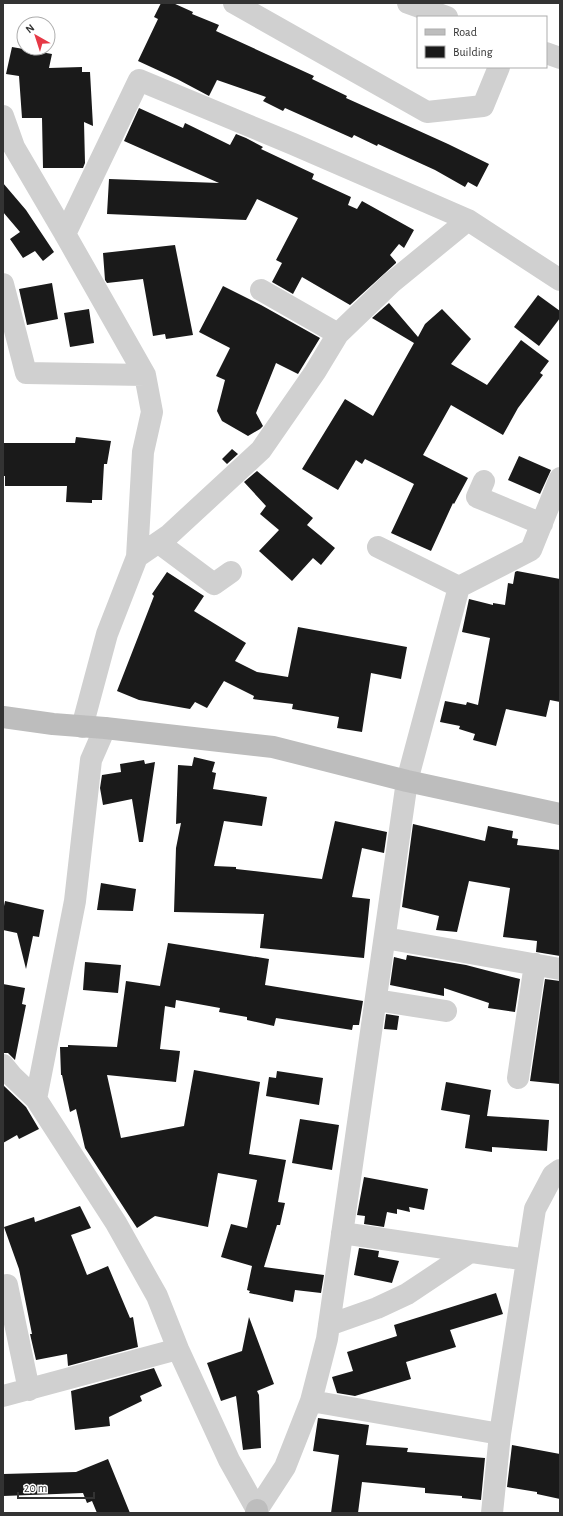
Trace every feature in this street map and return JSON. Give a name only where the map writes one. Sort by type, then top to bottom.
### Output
[{"type":"street","points":[[234,3],[427,112],[483,106],[499,68]]},
{"type":"street","points":[[408,3],[444,16]]},
{"type":"street","points":[[547,53],[560,58]]},
{"type":"street","points":[[65,234],[139,80],[293,144],[468,220],[560,280]]},
{"type":"street","points":[[3,116],[14,147],[145,375],[152,412],[143,452],[137,557],[107,634],[82,727]]},
{"type":"street","points":[[137,557],[170,535],[261,450],[315,372],[338,334],[391,283],[468,220]]},
{"type":"street","points":[[3,284],[26,373],[145,375]]},
{"type":"street","points":[[261,290],[338,334]]},
{"type":"street","points":[[6,1074],[36,1099],[116,1223],[157,1296],[178,1349],[229,1460],[257,1511],[286,1467],[312,1401],[329,1325],[408,781],[459,587],[532,550],[550,515],[560,478]]},
{"type":"street","points":[[484,481],[477,497],[550,515]]},
{"type":"street","points":[[158,543],[214,584],[231,572]]},
{"type":"street","points":[[378,547],[459,587]]},
{"type":"street","points":[[3,717],[53,724],[105,728],[273,747],[408,781],[560,814]]},
{"type":"street","points":[[3,726],[53,724]]},
{"type":"street","points":[[36,1099],[75,901],[90,760],[105,728]]},
{"type":"street","points":[[385,938],[560,969]]},
{"type":"street","points":[[518,1078],[535,964]]},
{"type":"street","points":[[376,1000],[446,1011]]},
{"type":"street","points":[[492,1513],[500,1434],[535,1209],[553,1174],[560,1170]]},
{"type":"street","points":[[342,1233],[527,1260]]},
{"type":"street","points":[[329,1325],[377,1308],[407,1294],[470,1252]]},
{"type":"street","points":[[7,1286],[28,1390]]},
{"type":"street","points":[[3,1396],[178,1349]]},
{"type":"street","points":[[312,1401],[500,1434]]},
{"type":"building","points":[[161,3],[173,3],[193,12],[192,14],[219,25],[216,31],[314,76],[312,79],[347,96],[346,98],[489,164],[477,187],[468,182],[465,187],[435,170],[378,144],[377,146],[354,135],[352,138],[285,108],[283,111],[263,101],[266,97],[217,80],[209,96],[138,61],[158,19],[154,17]]},
{"type":"building","points":[[12,47],[16,48],[16,56],[52,56],[49,68],[82,67],[82,72],[90,72],[93,126],[84,122],[85,163],[83,168],[43,168],[42,118],[22,118],[19,76],[6,74]]},
{"type":"building","points":[[139,108],[183,128],[185,123],[230,145],[236,134],[246,138],[263,147],[261,149],[314,174],[312,179],[351,197],[348,205],[357,209],[362,201],[414,230],[404,248],[399,244],[390,255],[396,263],[350,305],[302,277],[293,294],[272,282],[282,263],[276,260],[298,218],[257,199],[246,220],[107,214],[109,179],[219,183],[124,141]]},
{"type":"building","points":[[3,183],[26,210],[54,252],[43,261],[35,251],[23,258],[10,239],[20,232],[3,212]]},
{"type":"building","points":[[175,245],[193,335],[166,339],[165,334],[153,336],[143,279],[107,283],[105,280],[103,253]]},
{"type":"building","points":[[52,283],[58,319],[27,325],[19,289]]},
{"type":"building","points":[[223,286],[261,305],[320,338],[298,374],[276,363],[256,413],[263,426],[248,436],[222,421],[217,411],[225,380],[216,376],[230,348],[199,332]]},
{"type":"building","points":[[538,295],[560,311],[560,318],[539,346],[514,327]]},
{"type":"building","points":[[389,303],[418,337],[425,324],[442,309],[471,339],[451,364],[487,385],[521,340],[549,361],[540,373],[543,375],[518,408],[503,435],[451,405],[423,455],[468,478],[454,504],[453,503],[431,551],[391,533],[414,484],[365,459],[362,464],[356,460],[338,490],[302,469],[345,399],[373,416],[414,343],[372,318]]},
{"type":"building","points":[[89,309],[94,343],[70,347],[64,313]]},
{"type":"building","points":[[76,437],[111,441],[107,464],[104,464],[102,500],[92,500],[92,503],[66,502],[67,486],[5,486],[5,476],[3,476],[3,443],[75,443]]},
{"type":"building","points":[[232,449],[238,454],[227,464],[222,459]]},
{"type":"building","points":[[519,456],[551,470],[540,494],[508,480]]},
{"type":"building","points":[[257,471],[313,518],[307,525],[335,548],[321,565],[313,558],[292,581],[259,551],[279,530],[260,514],[266,506],[244,482]]},
{"type":"building","points":[[517,571],[560,579],[560,702],[550,700],[546,717],[506,709],[496,746],[473,740],[475,734],[459,729],[460,726],[440,722],[445,701],[466,705],[467,702],[478,705],[490,638],[462,632],[469,599],[493,605],[493,603],[505,605],[508,583],[513,584],[515,572]]},
{"type":"building","points":[[167,572],[204,596],[194,611],[246,643],[235,661],[257,672],[288,677],[298,627],[407,647],[401,679],[371,673],[362,732],[337,728],[339,717],[292,709],[293,704],[253,699],[254,696],[224,681],[207,708],[195,702],[190,709],[139,700],[117,691],[154,596],[152,594]]},
{"type":"building","points":[[194,757],[215,762],[212,772],[216,773],[213,789],[267,797],[262,826],[224,821],[214,866],[236,867],[236,869],[322,879],[335,821],[387,832],[384,853],[362,848],[352,897],[370,899],[364,958],[260,948],[264,914],[174,912],[176,848],[181,823],[176,824],[178,765],[192,766]]},
{"type":"building","points":[[144,760],[145,764],[155,762],[143,842],[139,842],[132,799],[103,805],[100,788],[102,775],[121,772],[120,764]]},
{"type":"building","points":[[413,824],[485,841],[488,826],[513,831],[512,838],[518,839],[517,845],[560,850],[560,956],[536,952],[537,941],[503,937],[510,888],[469,881],[457,932],[436,930],[439,916],[402,907]]},
{"type":"building","points":[[101,883],[136,889],[133,911],[97,910]]},
{"type":"building","points":[[5,901],[44,910],[39,937],[33,936],[26,969],[17,933],[3,930],[3,911]]},
{"type":"building","points":[[168,943],[269,959],[265,985],[363,1001],[359,1025],[353,1025],[352,1030],[276,1018],[274,1026],[247,1020],[247,1017],[219,1012],[220,1008],[176,1000],[175,1008],[165,1006],[160,1049],[180,1051],[176,1082],[107,1075],[121,1138],[184,1126],[194,1070],[260,1082],[249,1154],[286,1160],[278,1202],[285,1203],[280,1225],[277,1225],[264,1267],[324,1275],[321,1293],[295,1290],[293,1302],[249,1293],[250,1291],[247,1290],[252,1266],[221,1257],[231,1224],[247,1228],[257,1180],[218,1173],[208,1227],[155,1216],[137,1228],[85,1148],[76,1109],[70,1112],[61,1075],[60,1047],[68,1047],[68,1045],[117,1047],[126,981],[160,986]]},
{"type":"building","points":[[407,955],[466,965],[520,979],[515,1012],[488,1008],[489,1003],[444,988],[444,996],[390,985],[394,957],[406,960]]},
{"type":"building","points":[[85,962],[121,965],[118,993],[83,990]]},
{"type":"building","points":[[545,979],[560,981],[560,1084],[530,1081]]},
{"type":"building","points":[[3,984],[25,988],[22,1004],[26,1005],[15,1060],[8,1053],[3,1053]]},
{"type":"building","points":[[386,1014],[399,1016],[397,1030],[384,1029]]},
{"type":"building","points":[[277,1071],[323,1078],[319,1105],[266,1096],[269,1077],[276,1078]]},
{"type":"building","points":[[446,1082],[491,1090],[487,1116],[549,1120],[547,1151],[492,1147],[492,1152],[465,1148],[470,1115],[441,1110]]},
{"type":"building","points":[[3,1085],[26,1107],[39,1129],[19,1139],[17,1135],[3,1143]]},
{"type":"building","points":[[300,1119],[339,1125],[332,1170],[292,1163]]},
{"type":"building","points":[[364,1177],[428,1189],[424,1210],[409,1207],[410,1212],[397,1209],[397,1214],[387,1212],[384,1227],[364,1224],[365,1216],[357,1215]]},
{"type":"building","points":[[80,1206],[91,1228],[71,1235],[87,1275],[108,1266],[130,1318],[133,1317],[138,1347],[68,1366],[67,1354],[36,1360],[19,1269],[4,1227],[34,1217],[35,1222]]},
{"type":"building","points":[[359,1248],[379,1251],[378,1257],[399,1261],[392,1283],[354,1275]]},
{"type":"building","points":[[496,1293],[503,1314],[450,1330],[456,1347],[406,1362],[411,1379],[355,1396],[337,1393],[332,1377],[353,1371],[347,1352],[397,1336],[394,1325]]},
{"type":"building","points":[[249,1317],[274,1384],[257,1391],[259,1395],[261,1448],[243,1450],[236,1396],[221,1401],[207,1363],[242,1351]]},
{"type":"building","points":[[154,1368],[162,1386],[140,1396],[142,1401],[109,1417],[110,1426],[75,1430],[71,1391]]},
{"type":"building","points":[[318,1418],[369,1425],[366,1445],[408,1448],[407,1452],[485,1458],[481,1500],[462,1498],[462,1496],[425,1493],[425,1488],[362,1482],[358,1513],[331,1513],[339,1455],[313,1451]]},
{"type":"building","points":[[512,1445],[560,1454],[560,1499],[537,1494],[537,1492],[507,1487]]},
{"type":"building","points":[[108,1459],[130,1513],[97,1513],[92,1501],[87,1503],[83,1493],[3,1496],[3,1474],[76,1472]]}]
